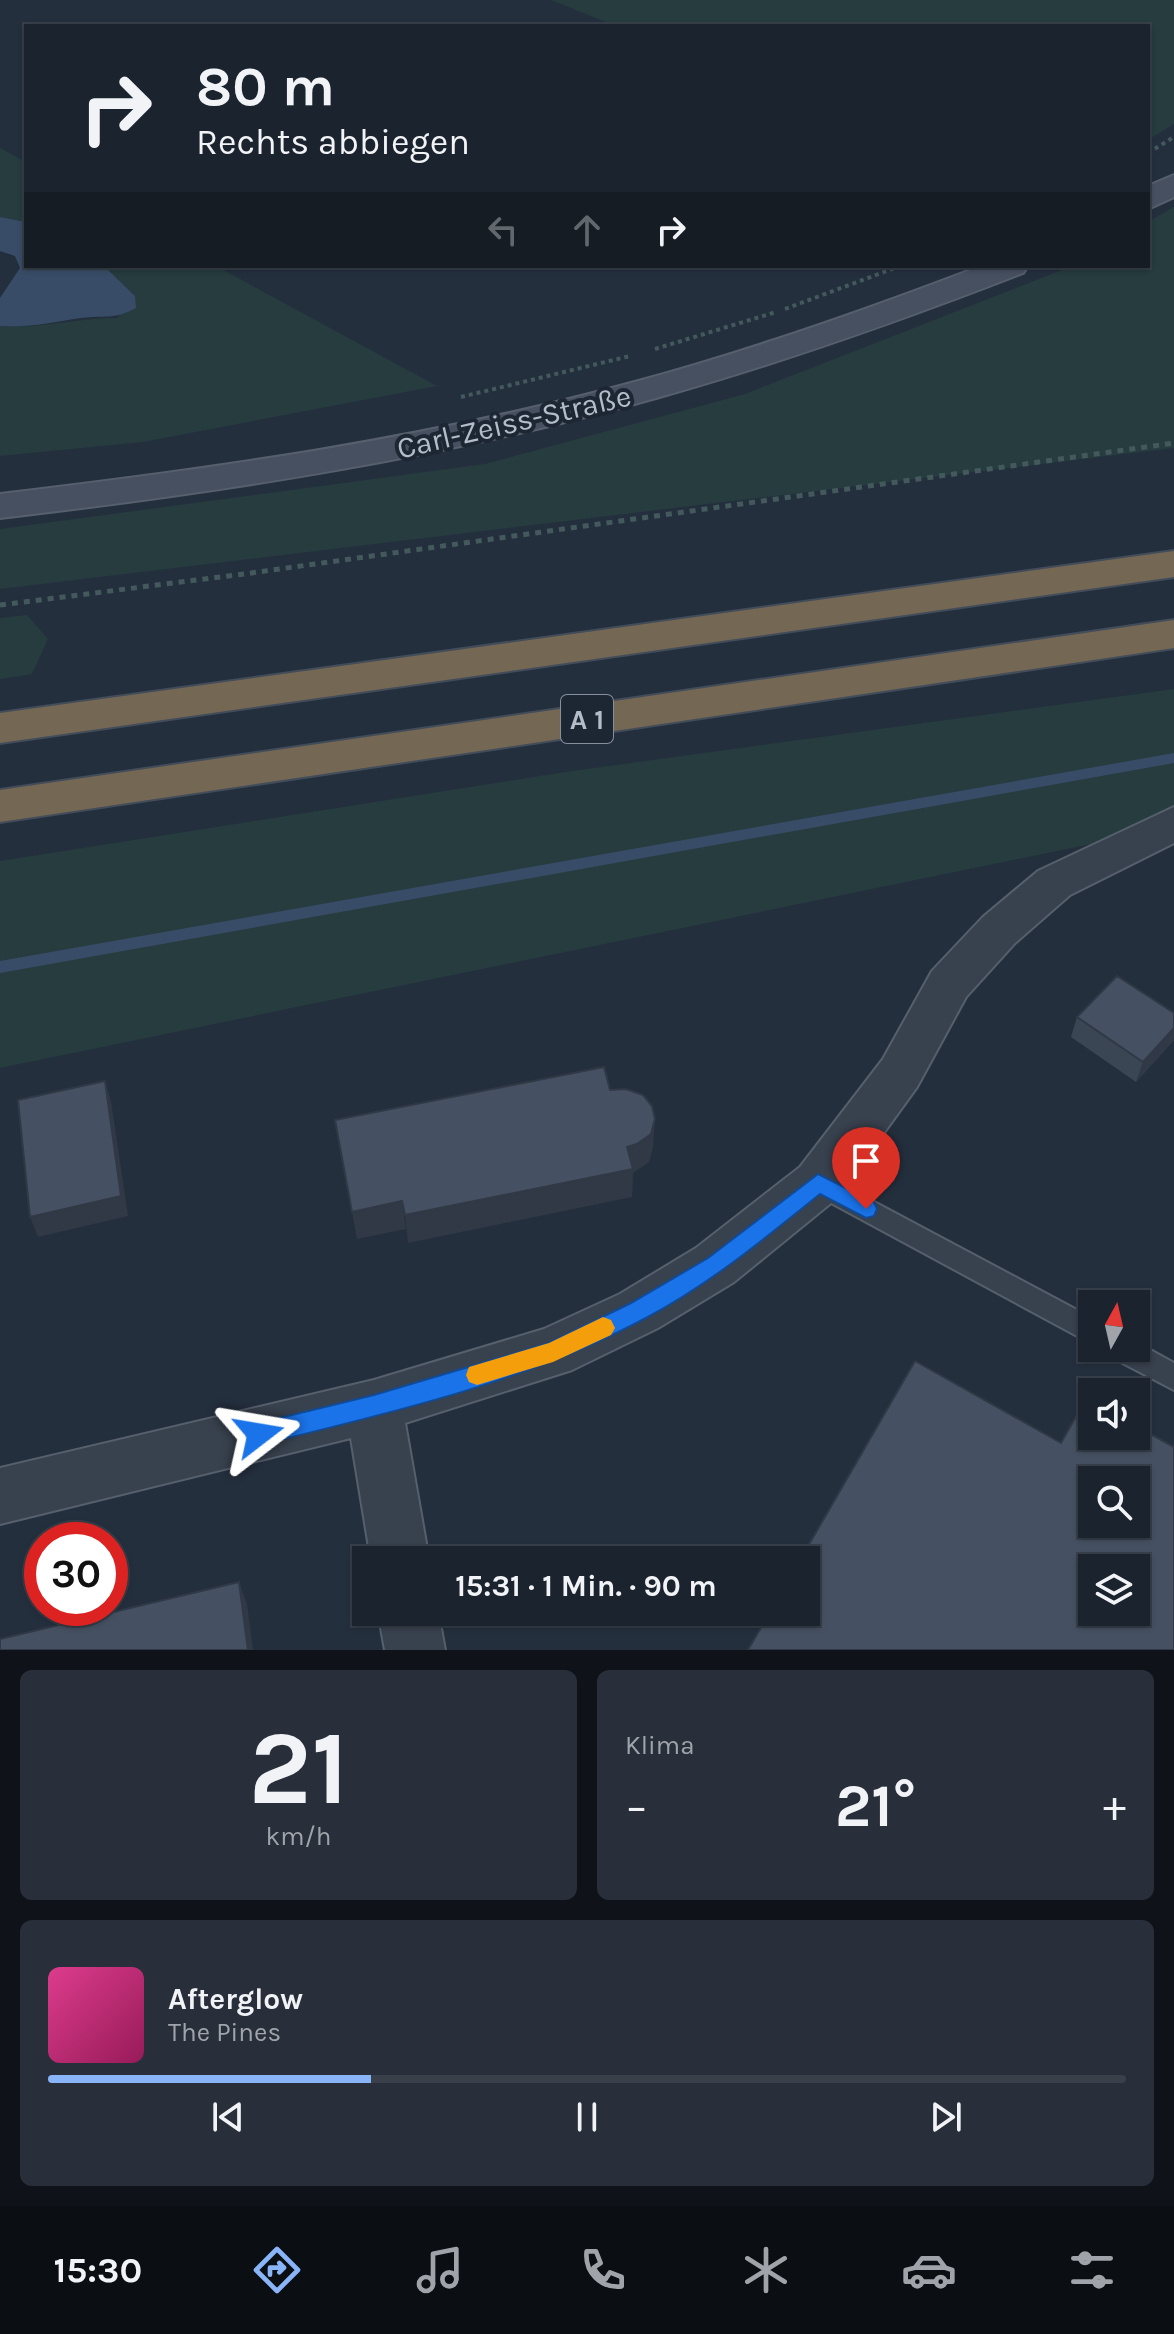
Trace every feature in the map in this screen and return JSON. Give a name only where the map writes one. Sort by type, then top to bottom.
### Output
[{"type":"highway","points":[[0,728],[1174,564]]},
{"type":"highway","name":"A 1","points":[[0,806],[1174,634]]},
{"type":"main road","points":[[1150,198],[1174,184]]},
{"type":"main road","name":"Carl-Zeiss-Straße","points":[[0,506],[227,479],[433,442],[555,416],[788,350],[1006,268]]},
{"type":"street","points":[[0,1496],[374,1406],[553,1352],[639,1311],[715,1265],[818,1183],[900,1073],[949,984],[999,930],[1054,883],[1174,824]]},
{"type":"street","points":[[374,1406],[398,1546]]},
{"type":"street","points":[[411,1626],[415,1650]]},
{"type":"lane","points":[[818,1183],[1078,1324]]},
{"type":"lane","points":[[1147,1362],[1174,1377]]},
{"type":"path","points":[[1150,152],[1174,137]]},
{"type":"path","points":[[655,349],[784,310],[895,268]]},
{"type":"path","points":[[461,397],[640,354]]},
{"type":"path","points":[[0,605],[244,574],[1174,443]]},
{"type":"green space","points":[[551,0],[1174,0],[1174,124],[1150,139],[1150,24],[611,24]]},
{"type":"green space","points":[[0,148],[24,161],[24,222],[0,217]]},
{"type":"green space","points":[[1174,207],[1174,448],[0,589],[0,529],[485,464],[745,394],[1067,268],[1150,268],[1150,221]]},
{"type":"green space","points":[[106,268],[220,268],[437,386],[143,442],[0,456],[0,326],[117,318],[135,296]]},
{"type":"green space","points":[[27,615],[48,639],[32,674],[0,679],[0,618]]},
{"type":"green space","points":[[1174,689],[1174,827],[0,1068],[0,861],[572,771]]},
{"type":"water","points":[[0,217],[24,222],[24,268],[106,268],[135,296],[136,308],[115,316],[0,326],[0,298],[20,268],[15,256],[0,251]]},
{"type":"building","points":[[1117,976],[1174,1013],[1174,1028],[1143,1062],[1077,1017]]},
{"type":"building","points":[[604,1067],[610,1090],[626,1089],[643,1095],[652,1106],[655,1119],[651,1134],[627,1147],[633,1169],[405,1215],[402,1201],[352,1212],[335,1120]]},
{"type":"building","points":[[105,1081],[121,1196],[30,1217],[18,1100]]},
{"type":"building","points":[[915,1361],[1061,1443],[1078,1413],[1078,1450],[1150,1450],[1150,1434],[1174,1447],[1174,1650],[748,1650],[762,1626],[820,1626],[820,1546],[808,1546]]},
{"type":"building","points":[[239,1582],[248,1650],[0,1650],[0,1639],[55,1626],[128,1626],[128,1608]]},
{"type":"waterway","points":[[0,967],[1174,758]]},
{"type":"slow traffic","points":[[477,1375],[553,1352],[603,1328]]},
{"type":"route","points":[[259,1434],[374,1406],[553,1352],[639,1311],[715,1265],[818,1183],[866,1209]]}]
